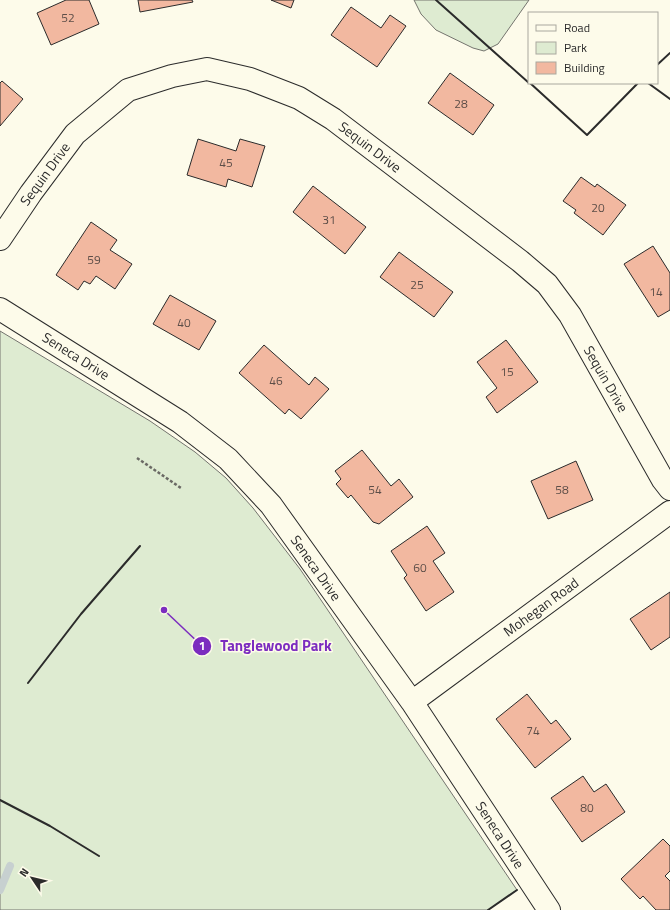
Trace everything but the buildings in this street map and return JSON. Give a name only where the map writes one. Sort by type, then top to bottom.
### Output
[{"type":"street","name":"Sequin Drive","points":[[0,239],[31,193],[75,134],[128,90],[172,76],[207,69],[250,79],[299,98],[333,119],[520,261],[547,284],[570,315],[663,480],[670,489]]},
{"type":"street","name":"Seneca Drive","points":[[0,309],[180,422],[228,459],[271,505],[412,702],[549,910]]},
{"type":"street","name":"Mohegan Road","points":[[412,702],[670,512]]},
{"type":"path","points":[[137,458],[181,488]]},
{"type":"green space","points":[[414,0],[529,0],[498,44],[484,51],[473,48],[436,30],[421,14]]},
{"type":"green space","points":[[0,331],[150,421],[195,452],[226,478],[253,508],[300,569],[517,890],[488,910],[0,910]]},
{"type":"waterway","points":[[0,890],[10,866]]},
{"type":"wall","points":[[436,0],[528,82]]},
{"type":"wall","points":[[658,64],[670,53]]},
{"type":"wall","points":[[531,84],[587,135],[637,84]]},
{"type":"wall","points":[[649,84],[670,99]]},
{"type":"wall","points":[[28,683],[81,614],[140,546]]},
{"type":"wall","points":[[0,800],[50,826],[99,856]]},
{"type":"wall","points":[[488,910],[517,890]]},
{"type":"place","name":"Tanglewood Park","points":[[164,610]]}]
